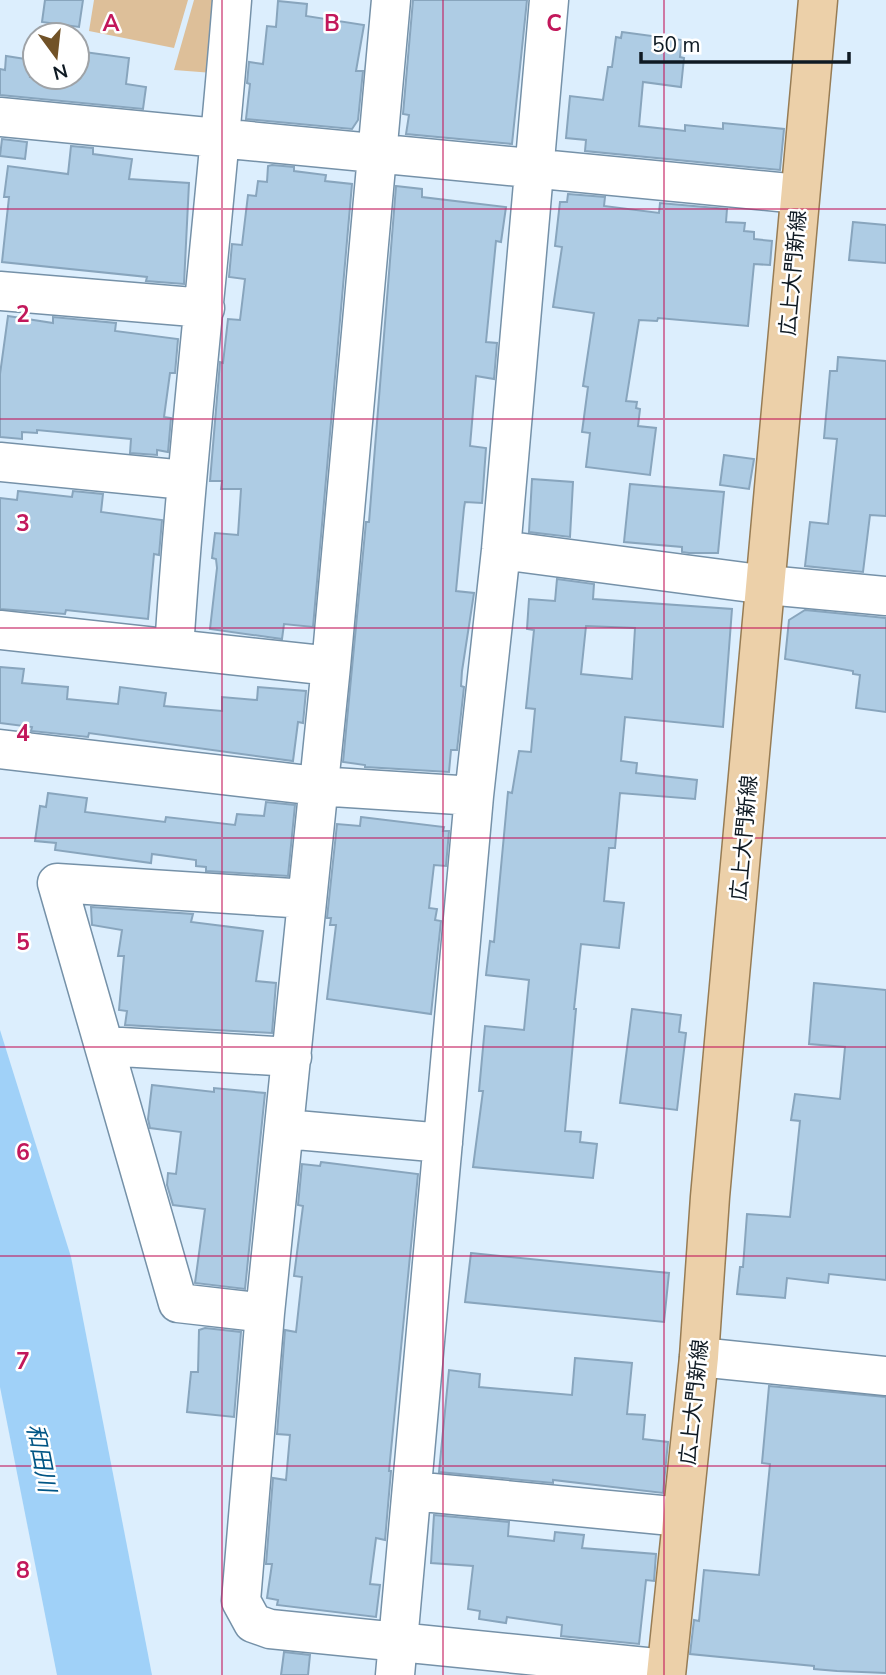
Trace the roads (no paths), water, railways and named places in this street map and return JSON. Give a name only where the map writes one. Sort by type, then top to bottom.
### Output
[{"type":"main road","name":"広上大門新線","points":[[666,1672],[699,1357],[710,1197],[818,0]]},
{"type":"street","points":[[174,649],[184,480],[205,309],[232,0]]},
{"type":"street","points":[[391,0],[331,666],[265,1312],[241,1601],[253,1623],[397,1658],[666,1672]]},
{"type":"street","points":[[397,1658],[474,796],[501,550],[532,170],[549,0]]},
{"type":"street","points":[[0,117],[799,194]]},
{"type":"street","points":[[0,290],[205,309]]},
{"type":"street","points":[[0,462],[184,480]]},
{"type":"street","points":[[501,550],[767,585],[886,596]]},
{"type":"street","points":[[0,630],[331,666]]},
{"type":"street","points":[[0,749],[317,786],[474,796]]},
{"type":"street","points":[[265,1312],[178,1303],[57,883],[307,900]]},
{"type":"street","points":[[104,1046],[292,1058]]},
{"type":"street","points":[[285,1129],[443,1143]]},
{"type":"street","points":[[699,1357],[886,1376]]},
{"type":"street","points":[[412,1491],[682,1517]]},
{"type":"water","name":"和田川","points":[[0,1030],[71,1257],[152,1675],[57,1675],[0,1387]]}]
